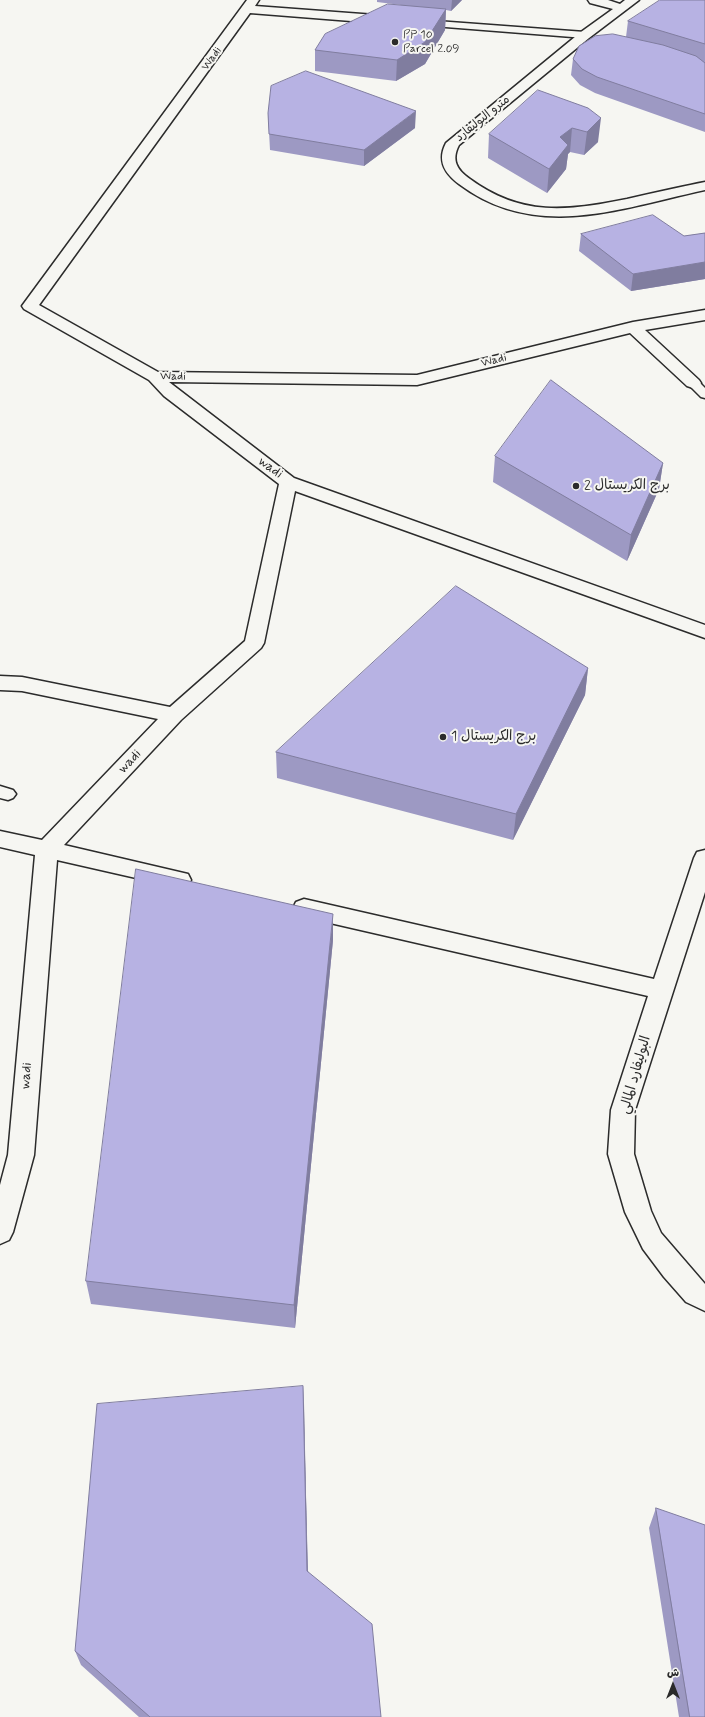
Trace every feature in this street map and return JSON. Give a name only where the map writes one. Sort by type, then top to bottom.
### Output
[{"type":"street","points":[[594,0],[628,4]]},
{"type":"street","name":"مترو البوليفارد","points":[[628,4],[585,35],[453,144],[448,152],[447,163],[455,175],[471,188],[492,200],[509,207],[533,212],[556,214],[585,212],[705,186]]},
{"type":"street","points":[[251,5],[392,20]]},
{"type":"street","name":"Wadi","points":[[251,5],[30,306],[155,377],[417,380],[633,327],[705,315]]},
{"type":"street","points":[[633,327],[693,383]]},
{"type":"street","name":"wadi","points":[[0,1232],[21,1155],[47,849],[174,715],[254,643],[288,482],[170,392],[155,377]]},
{"type":"street","points":[[288,482],[705,632]]},
{"type":"street","points":[[0,682],[22,684],[174,715]]},
{"type":"street","points":[[0,840],[47,849],[202,885]]},
{"type":"street","name":"البوليفارد المالي","points":[[705,858],[623,1110],[621,1154],[638,1212],[652,1241],[673,1268],[696,1293],[705,1299]]},
{"type":"street","points":[[280,902],[661,990]]},
{"type":"lane","points":[[416,22],[585,35]]},
{"type":"lane","points":[[693,383],[705,394]]},
{"type":"building","points":[[660,0],[705,0],[705,44],[628,21]]},
{"type":"building","points":[[388,4],[446,9],[425,42],[397,60],[315,50],[325,34]]},
{"type":"building","points":[[613,34],[663,45],[696,56],[705,63],[705,114],[597,77],[582,69],[573,59],[579,46],[595,36]]},
{"type":"building","points":[[306,71],[416,111],[364,150],[269,134],[268,113],[271,86]]},
{"type":"building","points":[[538,90],[588,108],[601,118],[587,132],[572,128],[560,137],[568,145],[549,169],[489,134]]},
{"type":"building","points":[[653,215],[684,236],[705,233],[705,262],[633,274],[581,234]]},
{"type":"building","name":"برج الكريستال 2","points":[[551,380],[663,463],[631,535],[495,456]]},
{"type":"building","name":"برج الكريستال 1","points":[[456,586],[588,668],[516,814],[276,752]]},
{"type":"building","points":[[136,869],[333,914],[294,1305],[86,1281]]},
{"type":"building","points":[[303,1386],[307,1571],[372,1624],[381,1717],[150,1717],[75,1651],[97,1404]]},
{"type":"building","points":[[656,1508],[705,1525],[705,1717],[690,1717]]},
{"type":"place","name":"PP 10 Parcel 2.09","points":[[395,42]]},
{"type":"place","name":"برج الكريستال 2","points":[[576,486]]},
{"type":"place","name":"برج الكريستال 1","points":[[443,737]]}]
